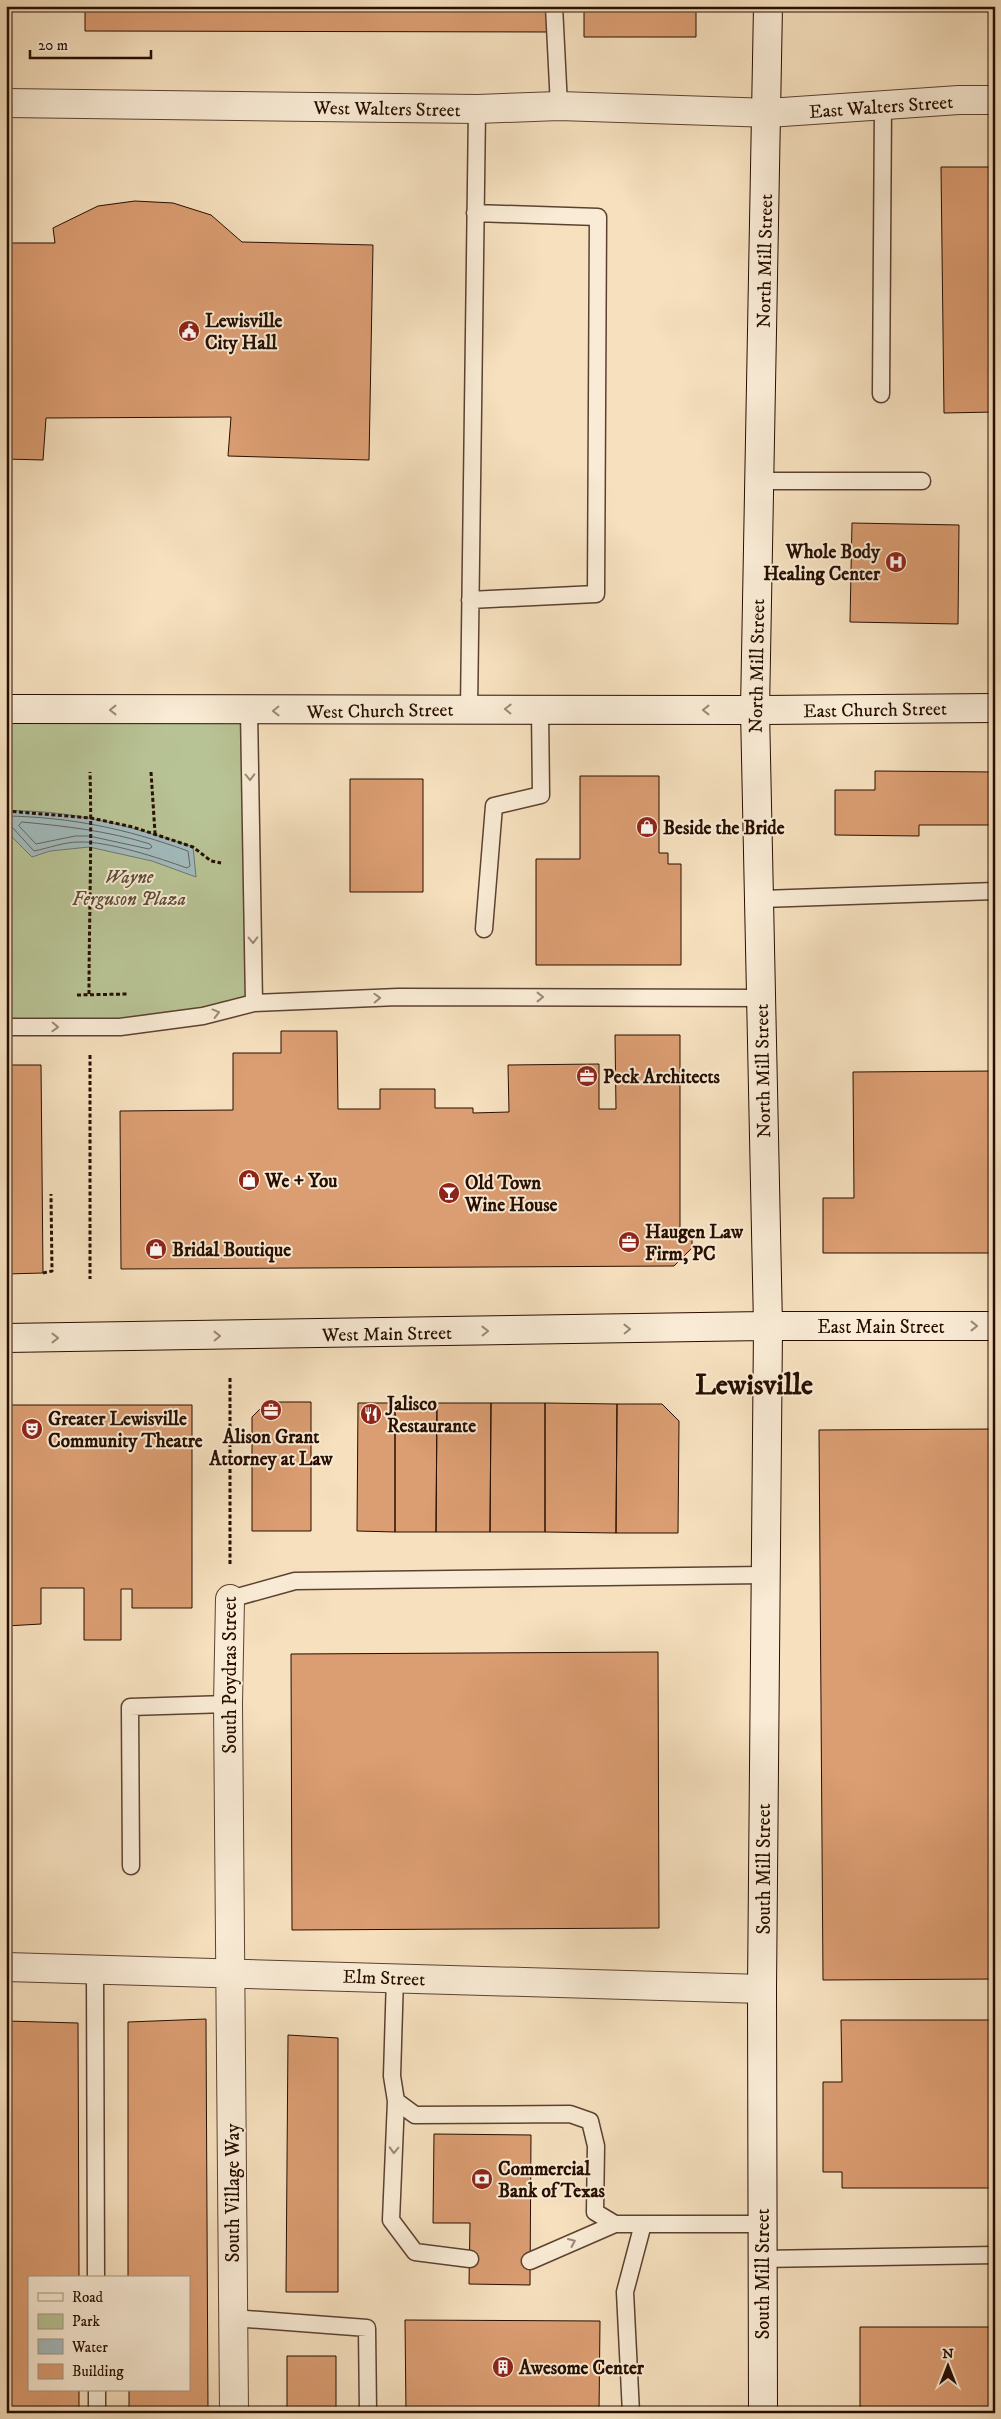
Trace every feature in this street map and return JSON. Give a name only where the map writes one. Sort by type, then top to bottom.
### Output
[{"type":"main road","name":"North Mill Street","points":[[768,6],[768,114],[755,710],[768,1326]]},
{"type":"main road","name":"East Walters Street","points":[[768,114],[883,105],[995,100]]},
{"type":"main road","name":"West Walters Street","points":[[6,102],[476,110],[559,106],[768,114]]},
{"type":"main road","name":"East Church Street","points":[[755,710],[995,708]]},
{"type":"main road","name":"West Church Street","points":[[6,710],[755,710]]},
{"type":"main road","name":"East Main Street","points":[[768,1326],[995,1326]]},
{"type":"main road","name":"West Main Street","points":[[6,1338],[768,1326]]},
{"type":"main road","name":"South Mill Street","points":[[763,2413],[762,1989],[768,1326]]},
{"type":"main road","name":"South Poydras Street","points":[[230,1599],[228,1704],[231,1972]]},
{"type":"main road","name":"Elm Street","points":[[6,1967],[231,1972],[762,1989]]},
{"type":"main road","name":"South Village Way","points":[[231,1972],[234,2413]]},
{"type":"lane","points":[[554,6],[559,106]]},
{"type":"lane","points":[[881,394],[883,105]]},
{"type":"lane","points":[[469,709],[476,110]]},
{"type":"lane","points":[[470,600],[596,594],[598,217],[475,213]]},
{"type":"lane","points":[[760,481],[922,481]]},
{"type":"lane","points":[[484,929],[494,806],[541,794],[540,710]]},
{"type":"lane","points":[[249,711],[254,1003]]},
{"type":"lane","points":[[759,899],[995,891]]},
{"type":"lane","points":[[6,1027],[120,1027],[203,1016],[254,1003],[398,997],[761,998]]},
{"type":"lane","points":[[230,1599],[295,1581],[765,1575]]},
{"type":"lane","points":[[131,1866],[130,1707],[228,1704]]},
{"type":"lane","points":[[95,1969],[96,2276]]},
{"type":"lane","points":[[395,1977],[392,2076],[396,2101],[391,2220],[414,2252],[470,2259]]},
{"type":"lane","points":[[396,2101],[414,2115],[570,2114],[590,2120],[596,2146],[595,2212],[615,2224]]},
{"type":"lane","points":[[530,2261],[615,2224],[762,2224]]},
{"type":"lane","points":[[631,2413],[625,2292],[643,2224]]},
{"type":"lane","points":[[762,2259],[995,2255]]},
{"type":"lane","points":[[234,2318],[367,2328],[368,2413]]},
{"type":"lane","points":[[97,2392],[97,2413]]},
{"type":"path","points":[[89,994],[90,772]]},
{"type":"path","points":[[151,772],[154,833]]},
{"type":"path","points":[[6,811],[91,818],[154,833],[193,848],[211,861],[227,864]]},
{"type":"path","points":[[90,1048],[90,1279]]},
{"type":"path","points":[[43,1273],[52,1271],[51,1194]]},
{"type":"path","name":"South Poydras Street","points":[[230,1378],[230,1599]]},
{"type":"green space","name":"Wayne Ferguson Plaza","points":[[6,710],[249,711],[254,1003],[203,1016],[6,1028]]},
{"type":"water","points":[[6,811],[30,811],[78,816],[125,826],[193,847],[196,877],[152,861],[89,847],[50,851],[32,857],[6,831]]},
{"type":"building","points":[[85,6],[550,6],[550,32],[85,31]]},
{"type":"building","points":[[584,6],[696,6],[696,37],[584,37]]},
{"type":"building","points":[[941,167],[995,167],[995,412],[944,413]]},
{"type":"building","name":"Lewisville City Hall","points":[[135,201],[173,203],[211,215],[242,242],[373,245],[369,460],[228,456],[231,417],[46,418],[43,460],[6,459],[6,243],[55,243],[53,228],[98,206]]},
{"type":"building","points":[[852,523],[959,525],[958,624],[850,622]]},
{"type":"building","points":[[875,771],[995,772],[995,825],[919,825],[919,836],[835,835],[835,790],[875,790]]},
{"type":"building","points":[[580,776],[659,776],[659,853],[668,853],[668,864],[681,864],[681,965],[536,965],[536,859],[580,859]]},
{"type":"building","points":[[350,779],[423,779],[423,892],[350,892]]},
{"type":"building","points":[[281,1031],[337,1031],[338,1109],[380,1109],[380,1089],[435,1089],[435,1108],[473,1108],[473,1113],[509,1112],[508,1065],[599,1064],[599,1109],[616,1109],[615,1035],[680,1035],[680,1233],[692,1233],[692,1248],[674,1266],[121,1269],[120,1111],[233,1110],[233,1053],[281,1053]]},
{"type":"building","points":[[6,1065],[41,1065],[43,1273],[6,1274]]},
{"type":"building","points":[[995,1071],[995,1253],[823,1253],[823,1198],[854,1198],[853,1072]]},
{"type":"building","points":[[267,1402],[311,1402],[311,1531],[252,1531],[252,1417]]},
{"type":"building","points":[[358,1403],[395,1403],[395,1532],[357,1531]]},
{"type":"building","points":[[395,1403],[437,1403],[436,1532],[395,1532]]},
{"type":"building","points":[[437,1403],[491,1403],[490,1532],[436,1532]]},
{"type":"building","points":[[491,1403],[545,1403],[545,1532],[490,1532]]},
{"type":"building","points":[[545,1403],[617,1404],[616,1533],[545,1532]]},
{"type":"building","points":[[617,1404],[662,1404],[679,1421],[678,1533],[616,1533]]},
{"type":"building","points":[[6,1405],[192,1405],[192,1608],[132,1608],[132,1589],[121,1589],[121,1640],[84,1640],[84,1588],[41,1588],[41,1624],[6,1626]]},
{"type":"building","points":[[995,1429],[995,1979],[823,1980],[819,1430]]},
{"type":"building","points":[[658,1652],[659,1928],[292,1930],[291,1654]]},
{"type":"building","points":[[206,2019],[208,2413],[129,2413],[129,2392],[190,2392],[190,2276],[128,2276],[128,2022]]},
{"type":"building","points":[[841,2020],[995,2020],[995,2188],[842,2188],[842,2172],[823,2172],[823,2082],[842,2082]]},
{"type":"building","points":[[6,2021],[78,2023],[79,2276],[28,2276],[28,2392],[79,2392],[79,2413],[6,2413]]},
{"type":"building","points":[[288,2035],[338,2038],[338,2292],[286,2292]]},
{"type":"building","name":"Commercial Bank of Texas","points":[[434,2134],[531,2135],[530,2285],[469,2284],[470,2223],[433,2223]]},
{"type":"building","name":"Awesome Center","points":[[405,2320],[600,2321],[599,2413],[406,2413]]},
{"type":"building","points":[[860,2327],[995,2327],[995,2413],[860,2413]]},
{"type":"building","points":[[287,2356],[336,2356],[336,2413],[287,2413]]},
{"type":"place","name":"Lewisville City Hall","points":[[189,331]]},
{"type":"place","name":"Whole Body Healing Center","points":[[896,562]]},
{"type":"place","name":"Beside the Bride","points":[[647,827]]},
{"type":"place","name":"Peck Architects","points":[[587,1076]]},
{"type":"place","name":"We + You","points":[[249,1180]]},
{"type":"place","name":"Old Town Wine House","points":[[449,1193]]},
{"type":"place","name":"Haugen Law Firm, PC","points":[[629,1242]]},
{"type":"place","name":"Bridal Boutique","points":[[156,1249]]},
{"type":"place","name":"Alison Grant Attorney at Law","points":[[271,1410]]},
{"type":"place","name":"Jalisco Restaurante","points":[[371,1414]]},
{"type":"place","name":"Greater Lewisville Community Theatre","points":[[32,1429]]},
{"type":"place","name":"Commercial Bank of Texas","points":[[482,2179]]},
{"type":"place","name":"Awesome Center","points":[[503,2367]]},
{"type":"district","name":"Lewisville","points":[[754,1384]]}]
